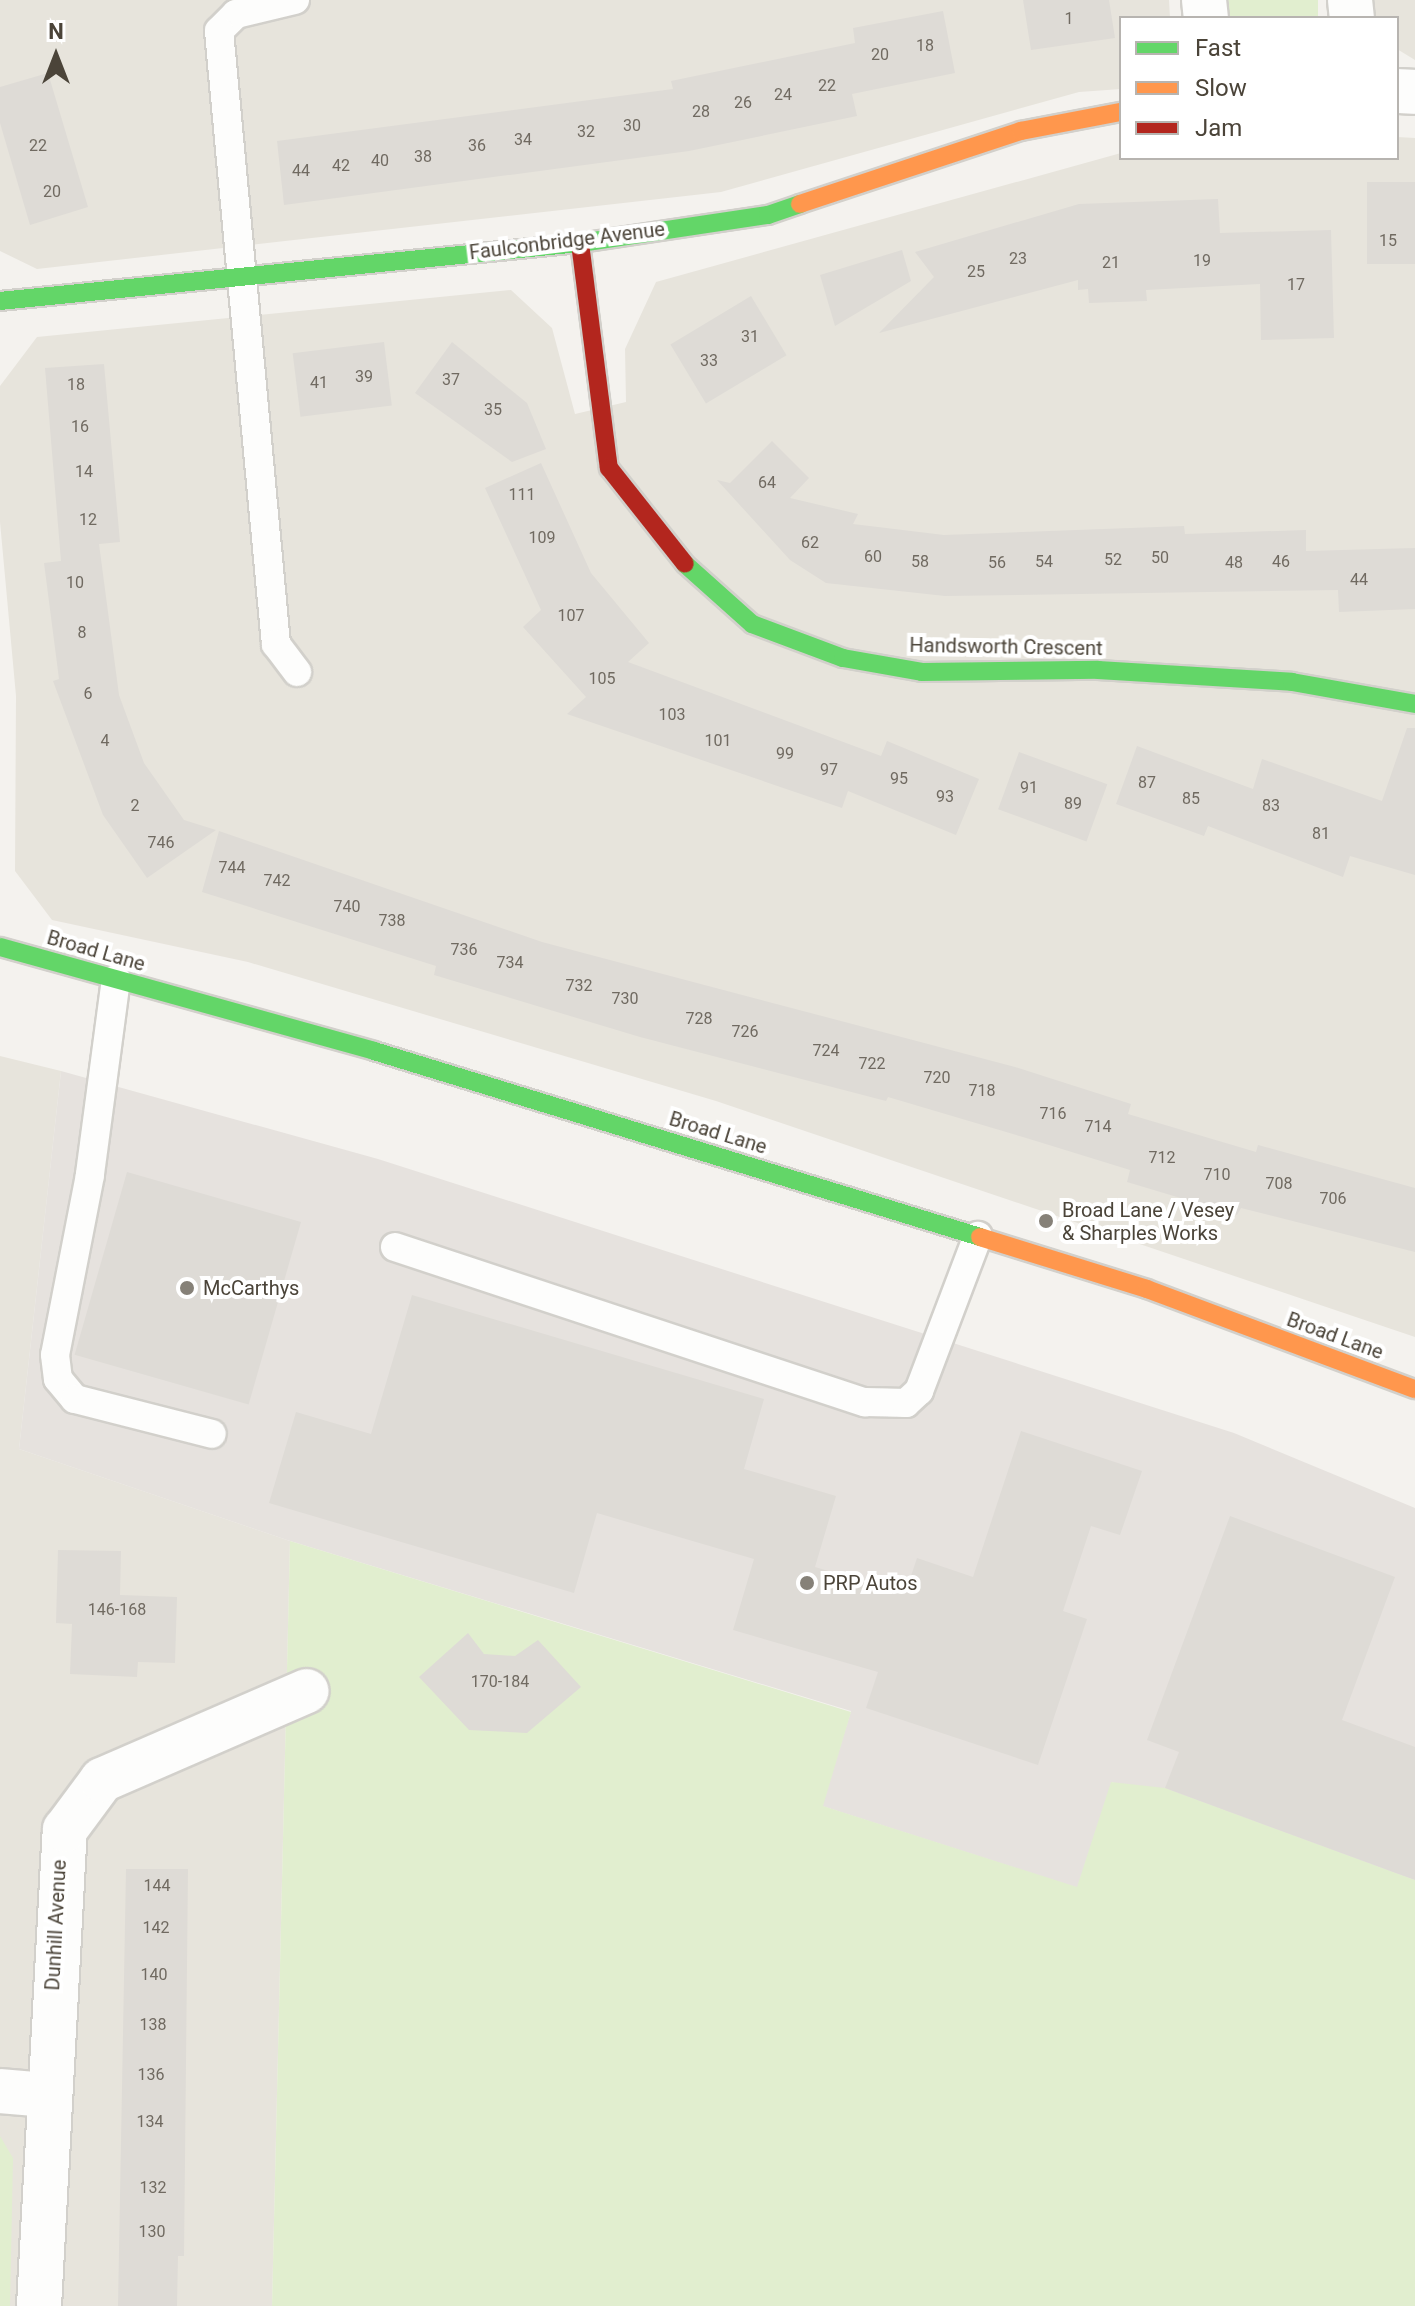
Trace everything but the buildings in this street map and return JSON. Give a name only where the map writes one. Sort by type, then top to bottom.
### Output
[{"type":"street","name":"Faulconbridge Avenue","points":[[0,301],[580,243],[768,215],[1021,131],[1119,112]]},
{"type":"street","name":"Handsworth Crescent","points":[[580,243],[609,468],[687,566],[752,624],[843,658],[922,672],[1098,670],[1277,681],[1415,704]]},
{"type":"street","name":"Broad Lane","points":[[0,947],[374,1051],[978,1236],[1147,1289],[1415,1389]]},
{"type":"street","name":"Dunhill Avenue","points":[[39,2306],[60,1850],[76,1810],[102,1780],[121,1769],[307,1691]]},
{"type":"street","points":[[0,2091],[47,2095]]},
{"type":"lane","points":[[295,0],[236,14],[219,31],[237,276],[276,644],[297,672]]},
{"type":"lane","points":[[116,979],[90,1175],[55,1355],[58,1379],[75,1399],[212,1434]]},
{"type":"lane","points":[[395,1247],[865,1402],[906,1403],[919,1391],[978,1236]]},
{"type":"shaded area","points":[[0,0],[1169,0],[1170,16],[1119,16],[1119,89],[1079,92],[721,192],[37,269],[0,251]]},
{"type":"shaded area","points":[[1365,0],[1415,0],[1415,60],[1399,50],[1399,16],[1370,16]]},
{"type":"shaded area","points":[[1399,137],[1415,138],[1415,1337],[716,1101],[248,962],[52,920],[15,871],[16,696],[0,522],[0,386],[37,337],[511,290],[552,328],[575,414],[626,402],[625,349],[656,282],[1119,154],[1119,160],[1399,160]]},
{"type":"shaded area","points":[[0,1056],[61,1071],[19,1449],[290,1541],[272,2306],[0,2306]]},
{"type":"shaded area","points":[[61,1071],[378,1159],[1234,1433],[1415,1508],[1415,1880],[1112,1782],[1078,1888],[822,1806],[851,1711],[290,1541],[19,1449]]},
{"type":"green space","points":[[1214,0],[1318,0],[1318,16],[1214,16]]},
{"type":"green space","points":[[290,1541],[851,1712],[823,1806],[1077,1887],[1111,1782],[1165,1788],[1415,1880],[1415,2306],[272,2306]]},
{"type":"green space","points":[[0,2136],[13,2158],[10,2306],[0,2306]]},
{"type":"traffic: fast","points":[[0,301],[580,243],[768,215],[800,204]]},
{"type":"traffic: fast","points":[[685,564],[752,624],[843,658],[922,672],[1098,670],[1292,682],[1415,704]]},
{"type":"traffic: fast","points":[[0,947],[374,1051],[980,1237]]},
{"type":"traffic: slow","points":[[800,204],[1021,131],[1119,112]]},
{"type":"traffic: slow","points":[[980,1237],[1147,1289],[1415,1389]]},
{"type":"traffic: jam","points":[[580,243],[609,468],[685,564]]},
{"type":"place","name":"Broad Lane / Vesey & Sharples Works","points":[[1046,1221]]},
{"type":"place","name":"McCarthys","points":[[187,1288]]},
{"type":"place","name":"PRP Autos","points":[[807,1583]]}]
